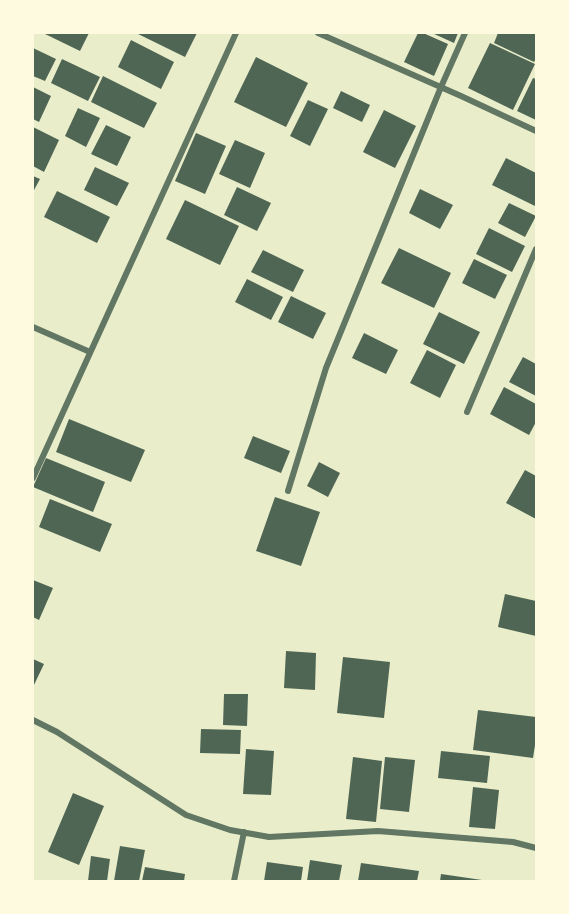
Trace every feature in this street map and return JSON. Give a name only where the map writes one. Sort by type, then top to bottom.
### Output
[{"type":"street","points":[[33,478],[236,33]]},
{"type":"street","points":[[318,33],[536,131]]},
{"type":"street","points":[[288,491],[326,368],[465,33]]},
{"type":"street","points":[[467,412],[536,249]]},
{"type":"street","points":[[33,327],[90,352]]},
{"type":"street","points":[[33,720],[57,732],[186,815],[230,830],[269,837],[378,831],[513,842],[536,848]]},
{"type":"street","points":[[234,881],[244,832]]},
{"type":"building","points":[[43,33],[89,33],[80,51]]},
{"type":"building","points":[[136,33],[197,33],[185,57]]},
{"type":"building","points":[[418,33],[448,44],[434,76],[404,62]]},
{"type":"building","points":[[432,33],[458,33],[454,43]]},
{"type":"building","points":[[498,33],[536,33],[534,62],[494,43]]},
{"type":"building","points":[[131,40],[174,62],[161,89],[118,67]]},
{"type":"building","points":[[490,43],[535,64],[513,110],[468,88]]},
{"type":"building","points":[[33,48],[56,59],[45,81],[33,76]]},
{"type":"building","points":[[256,57],[308,83],[286,127],[234,102]]},
{"type":"building","points":[[62,59],[100,77],[88,101],[51,83]]},
{"type":"building","points":[[103,76],[157,103],[144,128],[91,102]]},
{"type":"building","points":[[533,78],[536,79],[536,120],[517,111]]},
{"type":"building","points":[[33,87],[51,96],[39,122],[33,119]]},
{"type":"building","points":[[341,91],[370,105],[362,122],[333,108]]},
{"type":"building","points":[[308,100],[328,109],[310,146],[290,136]]},
{"type":"building","points":[[78,108],[100,118],[86,147],[65,136]]},
{"type":"building","points":[[384,110],[416,126],[395,168],[363,152]]},
{"type":"building","points":[[106,125],[131,137],[117,166],[91,154]]},
{"type":"building","points":[[33,127],[59,140],[44,172],[33,166]]},
{"type":"building","points":[[196,133],[226,146],[205,194],[175,181]]},
{"type":"building","points":[[235,140],[265,153],[250,188],[219,174]]},
{"type":"building","points":[[506,158],[536,173],[535,206],[492,185]]},
{"type":"building","points":[[95,167],[129,183],[117,206],[84,190]]},
{"type":"building","points":[[33,176],[40,179],[33,192]]},
{"type":"building","points":[[237,187],[271,203],[257,231],[224,215]]},
{"type":"building","points":[[420,189],[453,205],[440,229],[409,213]]},
{"type":"building","points":[[57,191],[110,217],[97,243],[44,217]]},
{"type":"building","points":[[185,200],[239,226],[220,265],[166,239]]},
{"type":"building","points":[[509,203],[536,216],[525,237],[498,223]]},
{"type":"building","points":[[489,228],[525,246],[512,272],[476,254]]},
{"type":"building","points":[[399,248],[451,273],[434,308],[381,283]]},
{"type":"building","points":[[263,250],[304,270],[293,292],[251,272]]},
{"type":"building","points":[[474,259],[507,275],[495,299],[462,283]]},
{"type":"building","points":[[247,279],[283,297],[271,320],[235,302]]},
{"type":"building","points":[[291,296],[326,313],[313,339],[278,322]]},
{"type":"building","points":[[439,312],[480,332],[464,364],[423,344]]},
{"type":"building","points":[[364,333],[398,350],[386,374],[352,358]]},
{"type":"building","points":[[427,350],[456,365],[440,398],[410,383]]},
{"type":"building","points":[[523,357],[536,364],[536,396],[509,382]]},
{"type":"building","points":[[504,387],[536,404],[536,422],[529,435],[490,414]]},
{"type":"building","points":[[69,419],[145,450],[131,482],[56,452]]},
{"type":"building","points":[[253,436],[290,451],[281,473],[244,458]]},
{"type":"building","points":[[46,458],[105,482],[93,512],[33,487]]},
{"type":"building","points":[[319,462],[340,473],[328,497],[307,486]]},
{"type":"building","points":[[525,470],[536,476],[536,519],[506,503]]},
{"type":"building","points":[[275,497],[320,512],[301,566],[256,551]]},
{"type":"building","points":[[50,499],[112,524],[100,552],[39,527]]},
{"type":"building","points":[[33,580],[53,588],[39,620],[33,617]]},
{"type":"building","points":[[505,594],[536,601],[536,636],[498,627]]},
{"type":"building","points":[[286,651],[316,653],[315,690],[284,688]]},
{"type":"building","points":[[343,657],[390,662],[384,718],[337,713]]},
{"type":"building","points":[[33,659],[44,664],[33,687]]},
{"type":"building","points":[[224,694],[248,694],[247,726],[223,725]]},
{"type":"building","points":[[478,710],[536,717],[533,758],[473,750]]},
{"type":"building","points":[[201,729],[241,730],[240,754],[200,753]]},
{"type":"building","points":[[246,749],[274,751],[271,795],[243,794]]},
{"type":"building","points":[[441,751],[490,756],[487,783],[438,778]]},
{"type":"building","points":[[353,757],[382,761],[376,822],[346,819]]},
{"type":"building","points":[[385,757],[415,760],[409,812],[380,809]]},
{"type":"building","points":[[473,787],[499,790],[495,829],[469,827]]},
{"type":"building","points":[[73,793],[104,806],[79,865],[48,852]]},
{"type":"building","points":[[120,846],[145,850],[139,881],[114,881]]},
{"type":"building","points":[[91,856],[110,859],[107,881],[88,881]]},
{"type":"building","points":[[310,860],[342,865],[339,881],[307,881]]},
{"type":"building","points":[[267,862],[303,867],[301,881],[264,881]]},
{"type":"building","points":[[361,863],[419,871],[417,881],[358,881]]},
{"type":"building","points":[[145,867],[185,874],[184,881],[142,881]]},
{"type":"building","points":[[441,874],[482,880],[482,881],[440,881]]}]
